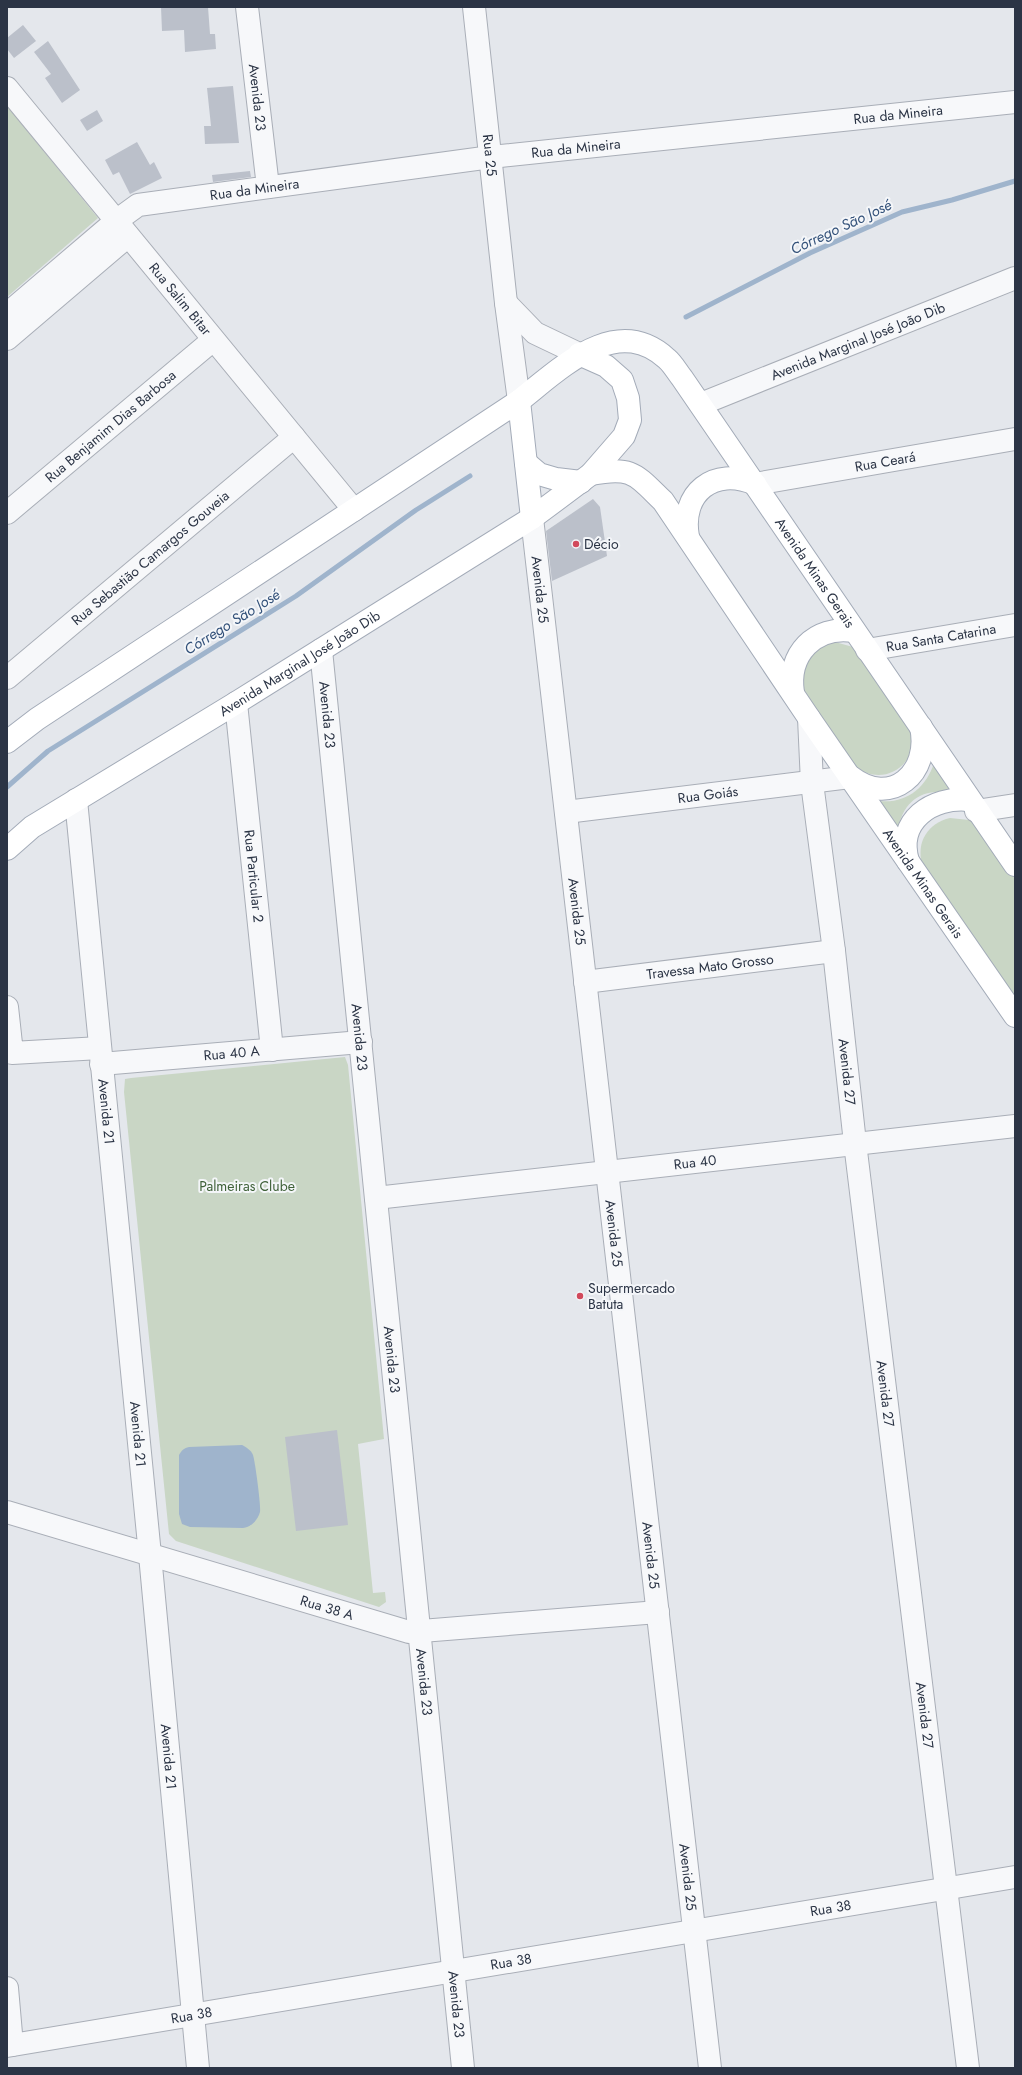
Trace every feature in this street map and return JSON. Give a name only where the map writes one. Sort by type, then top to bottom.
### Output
[{"type":"main road","name":"Avenida Minas Gerais","points":[[579,354],[597,346],[624,340],[648,346],[667,359],[701,404],[854,631],[1015,865]]},
{"type":"main road","points":[[7,742],[38,719],[519,401],[579,354],[606,366],[622,380],[628,398],[630,420],[624,436],[586,478],[556,479],[539,474],[526,463]]},
{"type":"main road","points":[[519,401],[532,518]]},
{"type":"main road","name":"Avenida Minas Gerais","points":[[586,478],[613,470],[636,475],[663,501],[809,718],[1015,1016]]},
{"type":"main road","points":[[688,537],[685,523],[687,509],[693,497],[703,487],[715,480],[728,477],[742,479],[755,484]]},
{"type":"main road","name":"Avenida Marginal José João Dib","points":[[7,850],[32,827],[236,703],[532,518],[586,478]]},
{"type":"main road","points":[[793,693],[792,684],[794,667],[806,645],[821,635],[829,632],[846,630],[854,631]]},
{"type":"main road","points":[[850,777],[869,789],[881,790],[904,781],[913,773],[920,762],[923,750],[923,738],[920,726]]},
{"type":"main road","points":[[908,861],[904,849],[906,836],[912,824],[920,814],[930,806],[943,800],[956,798],[973,805]]},
{"type":"street","name":"Avenida 23","points":[[247,7],[268,187]]},
{"type":"street","name":"Rua 25","points":[[474,7],[492,157],[506,303],[519,401]]},
{"type":"street","name":"Rua Salim Bitar","points":[[7,88],[354,510]]},
{"type":"street","name":"Rua da Mineira","points":[[122,229],[138,205],[492,157],[1015,102]]},
{"type":"street","points":[[7,314],[122,229]]},
{"type":"street","points":[[7,339],[122,229]]},
{"type":"street","name":"Avenida Marginal José João Dib","points":[[701,404],[1015,278]]},
{"type":"street","points":[[506,303],[535,332],[579,354]]},
{"type":"street","name":"Rua Benjamim Dias Barbosa","points":[[7,513],[213,340]]},
{"type":"street","name":"Rua Sebastião Camargos Gouveia","points":[[7,678],[294,437]]},
{"type":"street","name":"Rua Ceará","points":[[755,484],[1015,439]]},
{"type":"street","name":"Avenida 25","points":[[532,518],[710,2068]]},
{"type":"street","name":"Rua Santa Catarina","points":[[867,650],[1015,626]]},
{"type":"street","name":"Avenida 23","points":[[321,650],[463,2068]]},
{"type":"street","name":"Rua Particular 2","points":[[236,703],[272,1050]]},
{"type":"street","name":"Avenida 27","points":[[809,718],[812,783],[834,950],[855,1143],[968,2068]]},
{"type":"street","name":"Rua Goiás","points":[[566,812],[812,783],[850,777]]},
{"type":"street","name":"Avenida 21","points":[[76,800],[150,1555],[198,2068]]},
{"type":"street","points":[[973,805],[1015,805]]},
{"type":"street","name":"Travessa Mato Grosso","points":[[585,982],[834,950]]},
{"type":"street","name":"Rua 40 A","points":[[7,1007],[12,1053],[101,1056],[272,1050],[361,1042]]},
{"type":"street","name":"Rua 40","points":[[376,1198],[1015,1126]]},
{"type":"street","name":"Rua 38 A","points":[[7,1512],[409,1632],[658,1612]]},
{"type":"street","name":"Rua 38","points":[[10,2046],[1015,1877]]},
{"type":"street","points":[[7,1988],[10,2046]]},
{"type":"green space","points":[[7,106],[98,218],[7,297]]},
{"type":"green space","points":[[835,642],[853,647],[909,726],[913,739],[911,751],[900,767],[892,772],[884,775],[874,775],[856,767],[801,689],[800,670],[821,645]]},
{"type":"green space","points":[[934,763],[955,794],[934,792],[917,798],[904,811],[900,820],[898,831],[879,801],[898,800],[914,792],[926,780]]},
{"type":"green space","points":[[950,818],[969,820],[977,825],[1015,879],[1015,999],[922,864],[922,841],[930,829],[936,824]]},
{"type":"green space","name":"Palmeiras Clube","points":[[345,1057],[348,1065],[384,1439],[358,1444],[373,1593],[385,1592],[386,1602],[379,1607],[176,1541],[169,1534],[124,1092],[125,1079],[131,1078]]},
{"type":"water","points":[[242,1445],[251,1452],[254,1459],[260,1508],[259,1515],[256,1520],[251,1525],[243,1528],[190,1527],[182,1524],[179,1514],[179,1455],[181,1452],[189,1447]]},
{"type":"building","points":[[161,7],[208,7],[210,34],[215,34],[216,49],[185,52],[184,30],[162,31]]},
{"type":"building","points":[[23,25],[36,41],[14,58],[7,49],[7,38]]},
{"type":"building","points":[[48,41],[80,90],[62,103],[45,78],[51,74],[34,52]]},
{"type":"building","points":[[233,86],[239,143],[205,144],[204,126],[211,126],[207,88]]},
{"type":"building","points":[[97,110],[103,121],[87,131],[80,120]]},
{"type":"building","points":[[137,142],[150,165],[154,162],[162,178],[130,194],[119,172],[113,175],[105,160]]},
{"type":"building","points":[[250,171],[251,177],[213,182],[212,175]]},
{"type":"building","name":"Décio","points":[[593,499],[600,507],[607,556],[552,581],[546,531]]},
{"type":"building","points":[[337,1430],[348,1525],[296,1531],[285,1437]]},
{"type":"waterway","name":"Córrego São José","points":[[686,317],[810,253],[902,212],[952,200],[1015,181]]},
{"type":"waterway","name":"Córrego São José","points":[[7,787],[48,751],[296,596],[416,510],[470,476]]},
{"type":"place","name":"Décio","points":[[576,544]]},
{"type":"place","name":"Supermercado Batuta","points":[[580,1296]]}]
